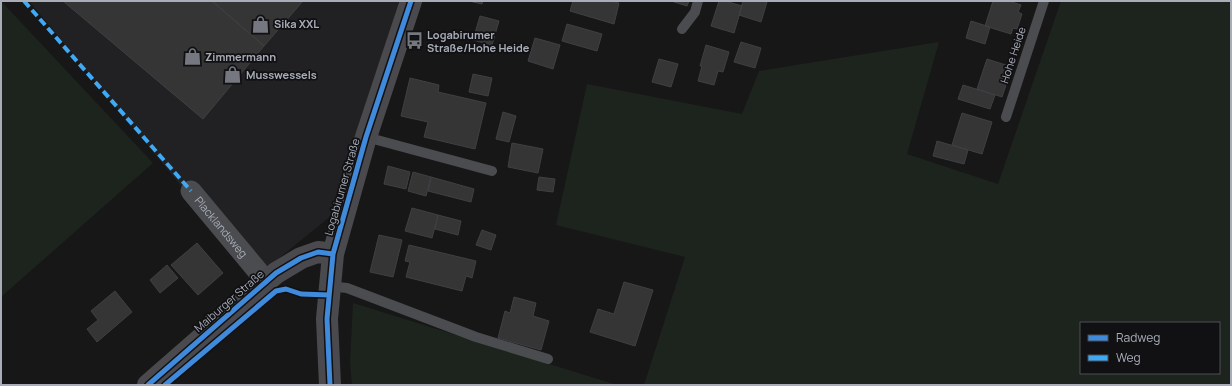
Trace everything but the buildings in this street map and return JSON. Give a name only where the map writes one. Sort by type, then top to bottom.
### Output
[{"type":"street","name":"Logabirumer Straße","points":[[330,385],[327,319],[333,254],[366,137],[407,2]]},
{"type":"street","name":"Placklandsweg","points":[[191,191],[266,281]]},
{"type":"street","name":"Maiburger Straße","points":[[148,385],[266,281],[301,258],[318,252],[333,254]]},
{"type":"lane","points":[[682,29],[695,12],[698,1]]},
{"type":"lane","name":"Hohe Heide","points":[[1006,117],[1044,1]]},
{"type":"lane","points":[[366,137],[492,171]]},
{"type":"lane","points":[[329,286],[347,288],[476,337],[548,359]]},
{"type":"shaded area","points":[[1,1],[153,163],[1,297]]},
{"type":"shaded area","points":[[29,1],[399,1],[332,215],[256,277]]},
{"type":"shaded area","points":[[1061,1],[1231,1],[1231,385],[644,385],[685,257],[556,225],[587,84],[742,114],[759,71],[939,42],[907,154],[998,184]]},
{"type":"shaded area","points":[[353,303],[617,385],[352,385],[350,362]]},
{"type":"marked path","points":[[24,1],[191,191]]},
{"type":"cycle path","points":[[330,385],[327,319],[333,254],[366,137],[411,1]]},
{"type":"cycle path","points":[[148,385],[276,273],[301,258],[318,252],[333,254]]},
{"type":"cycle path","points":[[165,385],[276,291],[286,289],[301,294],[329,295]]},
{"type":"place","name":"Sika XXL","points":[[261,24]]},
{"type":"place","name":"Logabirumer Straße/Hohe Heide","points":[[414,41]]},
{"type":"place","name":"Zimmermann","points":[[192,57]]},
{"type":"place","name":"Musswessels","points":[[233,75]]}]
